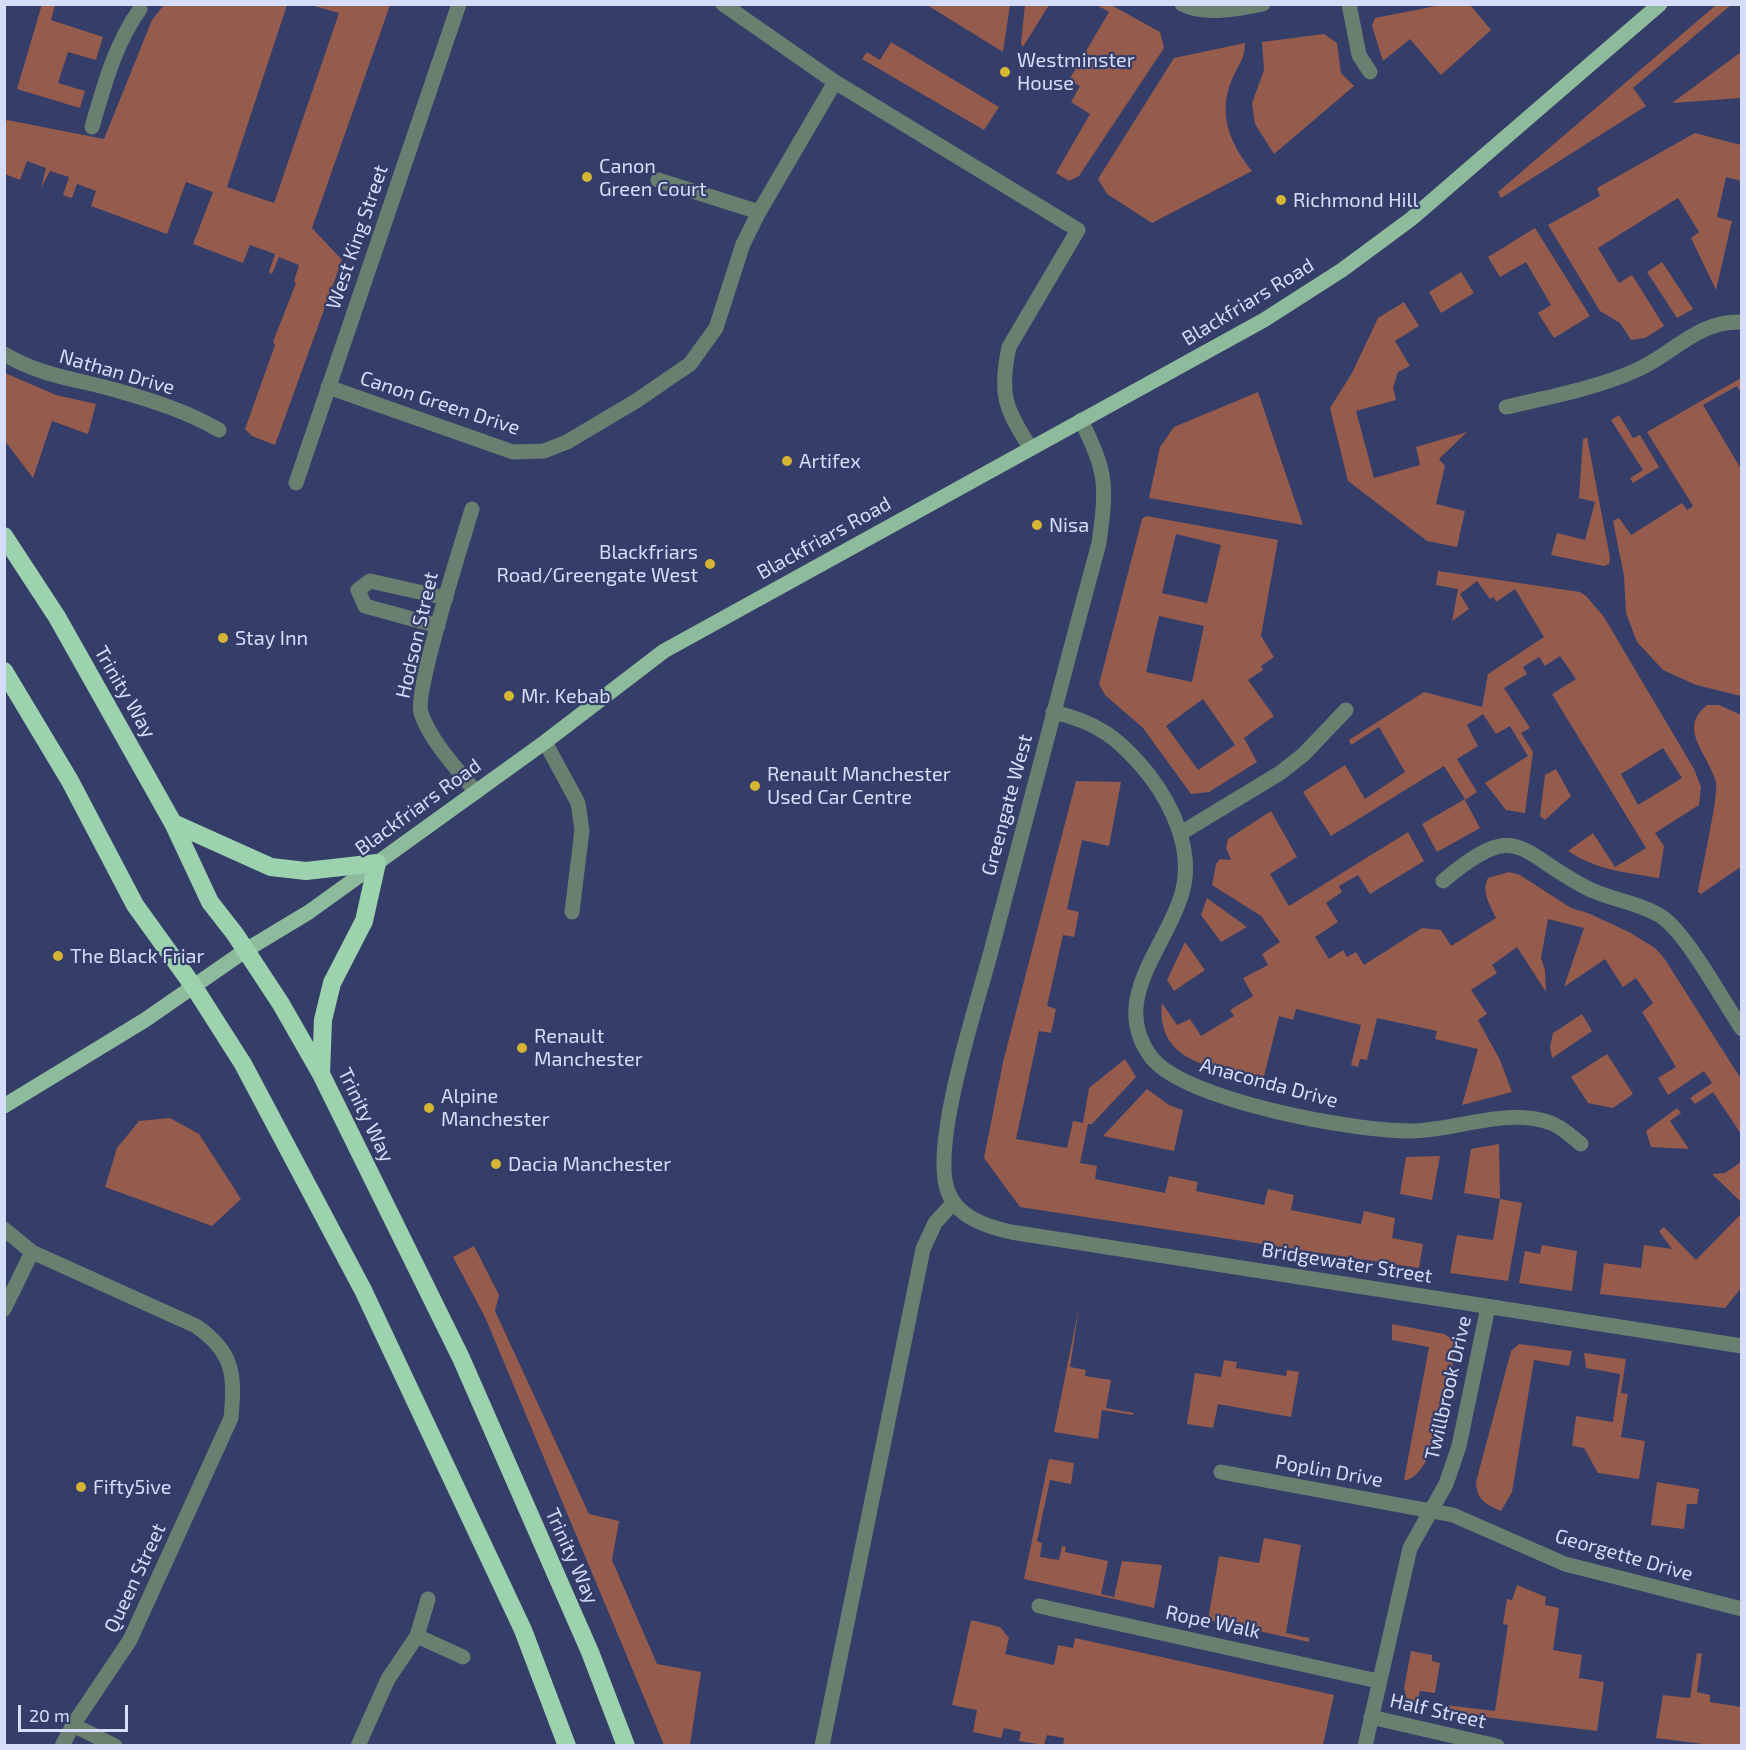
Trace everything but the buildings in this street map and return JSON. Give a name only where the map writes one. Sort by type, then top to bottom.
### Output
[{"type":"highway","name":"Trinity Way","points":[[4,536],[57,617],[173,823],[210,902],[246,950],[321,1074],[461,1358],[585,1641],[626,1746]]},
{"type":"highway","points":[[4,672],[70,781],[135,905],[194,987],[243,1064],[363,1290],[523,1630],[567,1746]]},
{"type":"highway","points":[[173,823],[271,867],[306,871],[377,863],[364,921],[332,983],[323,1020],[321,1074]]},
{"type":"main road","name":"Blackfriars Road","points":[[4,1106],[145,1020],[246,950],[288,926],[545,742],[664,651],[1030,447],[1264,320],[1342,270],[1420,212],[1660,4]]},
{"type":"street","name":"West King Street","points":[[296,483],[459,4]]},
{"type":"street","points":[[723,4],[835,82],[1078,230],[1009,347],[1004,369],[1002,388],[1011,415],[1030,447]]},
{"type":"street","points":[[1182,4],[1189,8],[1217,9],[1263,4]]},
{"type":"street","points":[[1349,4],[1359,55],[1370,72]]},
{"type":"street","points":[[92,127],[108,71],[138,6]]},
{"type":"street","points":[[658,180],[759,212],[835,82]]},
{"type":"street","name":"Canon Green Drive","points":[[328,387],[513,452],[544,451],[567,442],[636,401],[690,364],[707,342],[722,312],[743,244],[759,212]]},
{"type":"street","points":[[1506,407],[1577,390],[1639,369],[1702,329],[1726,321],[1742,322]]},
{"type":"street","name":"Nathan Drive","points":[[4,354],[25,366],[53,376],[157,403],[190,415],[219,430]]},
{"type":"street","name":"Greengate West","points":[[953,1203],[947,1187],[944,1146],[966,1047],[1099,543],[1106,483],[1101,463],[1081,420]]},
{"type":"street","name":"Hodson Street","points":[[472,509],[438,626],[421,696],[420,711],[451,762],[476,792]]},
{"type":"street","points":[[438,626],[365,606],[358,590],[370,581],[446,598]]},
{"type":"street","points":[[1180,833],[1280,773],[1303,754],[1346,710]]},
{"type":"street","name":"Anaconda Drive","points":[[1053,711],[1076,717],[1112,735],[1154,781],[1180,833],[1185,860],[1183,891],[1146,969],[1136,1005],[1144,1045],[1161,1067],[1187,1084],[1222,1096],[1350,1126],[1414,1131],[1518,1116],[1554,1124],[1581,1144]]},
{"type":"street","points":[[545,742],[578,803],[582,830],[572,912]]},
{"type":"street","points":[[1443,881],[1473,856],[1499,844],[1524,848],[1589,889],[1662,917],[1681,937],[1742,1029]]},
{"type":"street","points":[[822,1746],[923,1249],[935,1223],[953,1203]]},
{"type":"street","name":"Bridgewater Street","points":[[953,1203],[985,1226],[1011,1232],[1742,1346]]},
{"type":"street","name":"Queen Street","points":[[4,1229],[32,1252],[196,1326],[221,1347],[230,1364],[234,1383],[231,1418],[130,1640],[73,1725],[62,1746]]},
{"type":"street","points":[[4,1309],[32,1252]]},
{"type":"street","name":"Twillbrook Drive","points":[[1365,1746],[1410,1548],[1446,1484],[1459,1446],[1488,1306]]},
{"type":"street","name":"Poplin Drive","points":[[1221,1472],[1430,1510]]},
{"type":"street","name":"Georgette Drive","points":[[1430,1510],[1453,1515],[1578,1568],[1742,1609]]},
{"type":"street","points":[[358,1746],[388,1679],[417,1636],[428,1599]]},
{"type":"street","name":"Rope Walk","points":[[1039,1606],[1378,1681]]},
{"type":"street","points":[[417,1636],[464,1657]]},
{"type":"street","name":"Half Street","points":[[1371,1717],[1497,1746]]},
{"type":"street","points":[[73,1725],[115,1746]]},
{"type":"shaded area","points":[[42,4],[55,5],[51,20],[103,37],[96,60],[68,52],[58,83],[85,91],[80,108],[17,89]]},
{"type":"shaded area","points":[[164,5],[287,5],[227,187],[274,203],[339,13],[311,5],[390,5],[312,228],[342,260],[275,445],[252,436],[245,429],[275,345],[273,342],[296,283],[294,281],[299,265],[279,257],[272,274],[269,272],[275,254],[250,245],[243,263],[193,244],[213,192],[186,182],[167,234],[91,206],[96,191],[77,184],[72,198],[63,195],[69,177],[50,171],[41,188],[46,168],[27,161],[20,180],[5,174],[5,124],[7,120],[104,139],[152,20]]},
{"type":"shaded area","points":[[927,5],[1010,5],[1003,52]]},
{"type":"shaded area","points":[[1025,5],[1049,5],[1023,47],[1021,43]]},
{"type":"shaded area","points":[[1097,5],[1111,5],[1160,32],[1164,48],[1079,176],[1069,181],[1056,173],[1090,114],[1071,102],[1080,86],[1069,80],[1109,12]]},
{"type":"shaded area","points":[[1441,5],[1470,5],[1491,30],[1441,75],[1410,39],[1383,61],[1372,26],[1375,18]]},
{"type":"shaded area","points":[[1716,5],[1731,5],[1633,88],[1646,106],[1501,198],[1498,192]]},
{"type":"shaded area","points":[[1324,34],[1337,43],[1341,73],[1354,86],[1274,154],[1255,124],[1252,103],[1264,70],[1262,42]]},
{"type":"shaded area","points":[[891,42],[999,107],[984,130],[862,59],[867,52],[880,60]]},
{"type":"shaded area","points":[[1245,43],[1243,57],[1228,90],[1226,115],[1237,149],[1252,171],[1152,223],[1107,194],[1098,179],[1174,58]]},
{"type":"shaded area","points":[[1741,52],[1741,98],[1672,103]]},
{"type":"shaded area","points":[[1695,133],[1741,145],[1741,181],[1726,177],[1717,217],[1732,221],[1716,290],[1691,238],[1699,232],[1678,198],[1598,248],[1619,283],[1632,275],[1664,326],[1645,338],[1631,340],[1620,323],[1600,311],[1548,225],[1600,196],[1597,188]]},
{"type":"shaded area","points":[[1535,228],[1590,316],[1554,338],[1538,313],[1551,305],[1526,262],[1500,277],[1488,257]]},
{"type":"shaded area","points":[[1662,262],[1693,309],[1677,318],[1647,272]]},
{"type":"shaded area","points":[[1461,272],[1474,293],[1441,313],[1429,292]]},
{"type":"shaded area","points":[[1404,302],[1419,326],[1395,341],[1410,366],[1398,372],[1393,388],[1396,400],[1356,411],[1374,478],[1420,465],[1416,447],[1467,432],[1439,459],[1445,466],[1436,504],[1465,511],[1457,547],[1427,541],[1348,481],[1330,408],[1352,373],[1378,318]]},
{"type":"shaded area","points":[[5,373],[56,395],[96,404],[88,434],[52,421],[33,478],[5,441]]},
{"type":"shaded area","points":[[1741,378],[1741,392],[1737,386],[1703,405],[1741,469],[1741,696],[1696,685],[1663,670],[1637,642],[1626,613],[1624,576],[1613,521],[1619,518],[1631,535],[1682,503],[1687,510],[1693,506],[1647,432]]},
{"type":"shaded area","points":[[1258,392],[1303,525],[1149,498],[1160,447],[1174,427]]},
{"type":"shaded area","points":[[1619,415],[1633,438],[1640,435],[1659,467],[1633,483],[1630,478],[1643,470],[1611,420]]},
{"type":"shaded area","points":[[1587,437],[1610,558],[1609,564],[1604,566],[1551,555],[1557,533],[1585,540],[1595,502],[1579,498],[1583,439]]},
{"type":"shaded area","points":[[1146,516],[1278,540],[1261,636],[1274,657],[1261,666],[1263,670],[1248,680],[1274,716],[1244,738],[1257,762],[1209,792],[1191,794],[1143,728],[1105,695],[1099,684],[1142,519]],"holes":[[[1176,534],[1221,545],[1207,603],[1162,593]],[[1159,616],[1204,626],[1192,682],[1146,672]],[[1203,699],[1235,745],[1198,770],[1166,726]]]},
{"type":"shaded area","points":[[1438,571],[1580,592],[1604,617],[1694,769],[1701,787],[1699,805],[1655,833],[1664,846],[1659,878],[1601,867],[1568,851],[1593,833],[1615,867],[1646,848],[1552,694],[1576,679],[1560,656],[1545,666],[1539,657],[1523,667],[1527,674],[1504,688],[1530,728],[1521,733],[1533,752],[1525,813],[1506,810],[1485,783],[1528,756],[1510,726],[1496,734],[1483,714],[1467,725],[1478,746],[1457,759],[1477,792],[1465,800],[1480,828],[1437,852],[1422,824],[1465,799],[1444,766],[1331,836],[1303,792],[1345,765],[1365,799],[1405,772],[1379,727],[1351,745],[1349,740],[1424,692],[1482,707],[1488,674],[1544,637],[1515,589],[1496,602],[1494,597],[1490,599],[1477,581],[1460,594],[1469,609],[1452,621],[1458,589],[1436,585]],"holes":[[[1663,748],[1682,778],[1638,805],[1621,774]]]},
{"type":"shaded area","points":[[1707,705],[1719,705],[1741,715],[1742,866],[1701,894],[1698,892],[1716,789],[1712,771],[1697,742],[1695,732],[1698,714]]},
{"type":"shaded area","points":[[1556,769],[1571,796],[1545,820],[1540,816],[1545,775]]},
{"type":"shaded area","points":[[1076,781],[1121,782],[1109,846],[1082,840],[1067,909],[1079,912],[1074,937],[1063,935],[1047,1006],[1056,1009],[1051,1033],[1039,1031],[1016,1139],[1067,1148],[1073,1121],[1083,1123],[1089,1088],[1125,1059],[1136,1077],[1092,1124],[1088,1124],[1080,1163],[1097,1166],[1095,1179],[1165,1193],[1169,1176],[1198,1182],[1196,1191],[1264,1205],[1268,1189],[1294,1195],[1291,1210],[1361,1224],[1364,1211],[1395,1218],[1392,1238],[1423,1244],[1419,1268],[1020,1207],[984,1158],[1003,1062]]},
{"type":"shaded area","points":[[1271,811],[1297,857],[1270,874],[1289,906],[1408,832],[1424,861],[1370,894],[1358,875],[1339,886],[1342,892],[1326,903],[1338,922],[1315,937],[1329,959],[1343,950],[1347,957],[1356,952],[1364,965],[1422,928],[1441,930],[1451,946],[1496,918],[1487,898],[1486,883],[1488,878],[1509,872],[1520,875],[1571,908],[1588,913],[1629,932],[1655,948],[1664,958],[1741,1079],[1741,1134],[1713,1092],[1695,1104],[1690,1098],[1712,1083],[1704,1071],[1668,1095],[1658,1078],[1676,1067],[1642,1012],[1653,1003],[1636,978],[1623,987],[1605,959],[1564,987],[1584,928],[1548,919],[1541,958],[1545,970],[1546,992],[1517,947],[1492,965],[1497,973],[1471,990],[1487,1014],[1478,1020],[1500,1060],[1512,1092],[1462,1105],[1478,1049],[1435,1039],[1437,1031],[1377,1018],[1367,1060],[1360,1059],[1358,1067],[1351,1065],[1361,1025],[1296,1009],[1293,1020],[1279,1016],[1263,1080],[1210,1067],[1179,1051],[1169,1040],[1163,1024],[1162,1003],[1177,1025],[1190,1019],[1201,1036],[1234,1016],[1230,1010],[1253,996],[1243,978],[1268,965],[1262,954],[1280,942],[1261,916],[1212,885],[1216,864],[1220,859],[1231,860],[1226,848],[1228,839]]},
{"type":"shaded area","points":[[1207,898],[1247,927],[1221,942],[1201,915]]},
{"type":"shaded area","points":[[1185,942],[1205,970],[1174,991],[1167,980]]},
{"type":"shaded area","points":[[1582,1014],[1592,1031],[1552,1058],[1550,1047],[1553,1033]]},
{"type":"shaded area","points":[[1607,1054],[1633,1094],[1613,1108],[1588,1103],[1571,1077]]},
{"type":"shaded area","points":[[1147,1089],[1169,1105],[1183,1110],[1174,1151],[1103,1136]]},
{"type":"shaded area","points":[[1677,1108],[1681,1113],[1670,1121],[1689,1149],[1651,1147],[1646,1131]]},
{"type":"shaded area","points":[[170,1118],[199,1134],[241,1199],[212,1226],[105,1187],[117,1148],[139,1121]]},
{"type":"shaded area","points":[[1499,1144],[1500,1199],[1464,1193],[1471,1149]]},
{"type":"shaded area","points":[[1440,1156],[1432,1200],[1400,1194],[1406,1157]]},
{"type":"shaded area","points":[[1741,1162],[1741,1202],[1712,1174],[1725,1173]]},
{"type":"shaded area","points":[[1500,1199],[1522,1203],[1508,1281],[1450,1273],[1457,1235],[1493,1240]]},
{"type":"shaded area","points":[[1741,1214],[1741,1288],[1725,1308],[1600,1294],[1604,1263],[1641,1268],[1644,1245],[1672,1249],[1659,1231],[1664,1227],[1696,1260]]},
{"type":"shaded area","points":[[1542,1245],[1577,1251],[1572,1291],[1519,1283],[1525,1251],[1540,1254]]},
{"type":"shaded area","points":[[474,1246],[499,1295],[495,1311],[589,1514],[619,1521],[612,1560],[657,1664],[701,1672],[690,1745],[664,1745],[485,1317],[453,1257]]},
{"type":"shaded area","points":[[1079,1307],[1070,1367],[1086,1370],[1085,1376],[1111,1380],[1106,1408],[1134,1413],[1133,1415],[1102,1410],[1098,1439],[1054,1432]]},
{"type":"shaded area","points":[[1392,1324],[1444,1334],[1454,1340],[1448,1395],[1434,1443],[1415,1476],[1404,1480],[1429,1347],[1392,1340]]},
{"type":"shaded area","points":[[1519,1344],[1572,1351],[1569,1366],[1534,1360],[1512,1492],[1501,1511],[1480,1498],[1476,1482],[1511,1351]]},
{"type":"shaded area","points":[[1584,1353],[1626,1359],[1621,1393],[1628,1394],[1621,1437],[1645,1441],[1639,1479],[1598,1473],[1584,1448],[1572,1446],[1576,1416],[1613,1422],[1620,1374],[1586,1368]]},
{"type":"shaded area","points":[[1224,1360],[1237,1362],[1236,1368],[1286,1376],[1287,1370],[1299,1372],[1291,1417],[1218,1404],[1213,1428],[1187,1424],[1195,1373],[1221,1377]]},
{"type":"shaded area","points":[[1049,1459],[1074,1463],[1071,1484],[1050,1480],[1037,1541],[1042,1543],[1040,1557],[1059,1560],[1062,1546],[1066,1547],[1065,1552],[1108,1561],[1101,1594],[1114,1597],[1122,1561],[1162,1565],[1154,1608],[1024,1579]]},
{"type":"shaded area","points":[[1657,1482],[1699,1489],[1697,1504],[1687,1504],[1684,1529],[1651,1525]]},
{"type":"shaded area","points":[[1264,1538],[1301,1545],[1286,1633],[1309,1638],[1309,1642],[1208,1620],[1219,1556],[1259,1563]]},
{"type":"shaded area","points":[[1517,1585],[1546,1597],[1545,1605],[1559,1608],[1553,1650],[1582,1655],[1579,1678],[1604,1682],[1597,1731],[1445,1712],[1446,1705],[1495,1711],[1508,1625],[1503,1624],[1507,1599],[1512,1600]]},
{"type":"shaded area","points":[[971,1620],[1000,1627],[1009,1638],[1005,1654],[1054,1665],[1058,1645],[1073,1648],[1075,1638],[1334,1695],[1323,1745],[1063,1746],[1064,1738],[1047,1735],[1044,1745],[1019,1741],[1021,1732],[1004,1728],[1001,1738],[973,1732],[977,1710],[952,1705]]},
{"type":"shaded area","points":[[1411,1651],[1432,1655],[1432,1661],[1440,1663],[1435,1693],[1420,1691],[1417,1705],[1408,1703],[1404,1688]]},
{"type":"shaded area","points":[[1697,1653],[1702,1654],[1697,1692],[1710,1695],[1710,1702],[1741,1707],[1741,1745],[1711,1745],[1656,1738],[1663,1695],[1690,1698]]},
{"type":"place","name":"Westminster House","points":[[1005,72]]},
{"type":"place","name":"Canon Green Court","points":[[587,177]]},
{"type":"place","name":"Richmond Hill","points":[[1281,200]]},
{"type":"place","name":"Artifex","points":[[787,461]]},
{"type":"place","name":"Nisa","points":[[1037,525]]},
{"type":"place","name":"Blackfriars Road/Greengate West","points":[[710,564]]},
{"type":"place","name":"Stay Inn","points":[[223,638]]},
{"type":"place","name":"Mr. Kebab","points":[[509,696]]},
{"type":"place","name":"Renault Manchester Used Car Centre","points":[[755,786]]},
{"type":"place","name":"The Black Friar","points":[[58,956]]},
{"type":"place","name":"Renault Manchester","points":[[522,1048]]},
{"type":"place","name":"Alpine Manchester","points":[[429,1108]]},
{"type":"place","name":"Dacia Manchester","points":[[496,1164]]},
{"type":"place","name":"Fifty5ive","points":[[81,1487]]}]
